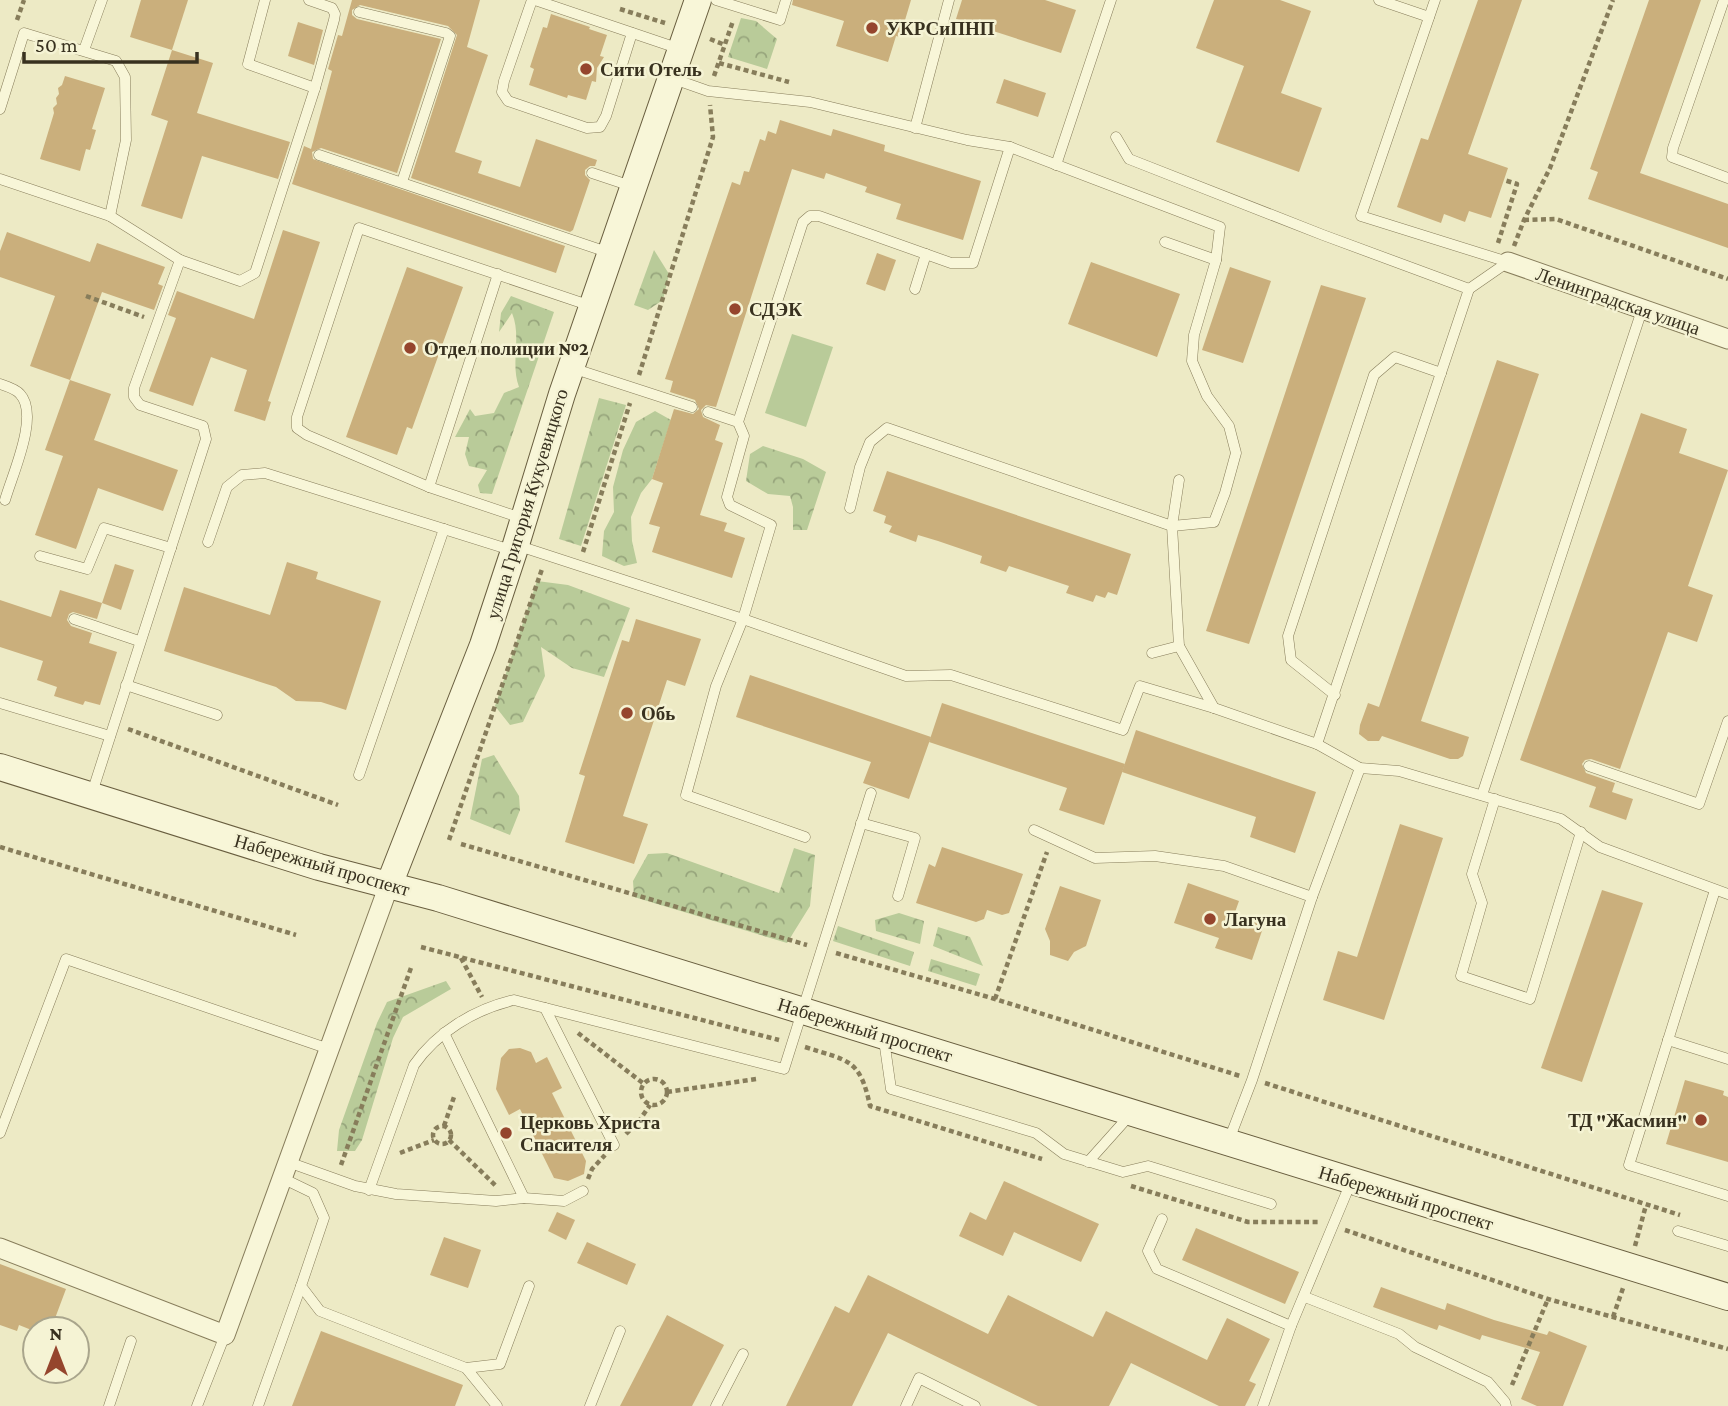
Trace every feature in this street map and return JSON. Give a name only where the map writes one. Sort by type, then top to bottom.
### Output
[{"type":"main road","name":"улица Григория Кукуевицкого","points":[[389,885],[460,707],[515,548],[571,368],[698,0]]},
{"type":"main road","name":"Набережный проспект","points":[[0,767],[319,867],[438,898],[1728,1297]]},
{"type":"street","name":"Ленинградская улица","points":[[1501,260],[1728,339]]},
{"type":"street","points":[[0,1248],[225,1335],[389,885]]},
{"type":"lane","points":[[84,50],[102,0]]},
{"type":"lane","points":[[265,0],[248,64],[315,88]]},
{"type":"lane","points":[[0,179],[110,216],[180,260],[240,281],[255,273],[315,88],[335,13],[332,8],[309,0]]},
{"type":"lane","points":[[632,33],[607,116],[600,127],[587,128],[508,101],[502,92],[503,81],[534,0],[632,33],[684,40]]},
{"type":"lane","points":[[716,0],[779,20],[786,0]]},
{"type":"lane","points":[[915,128],[949,0]]},
{"type":"lane","points":[[1056,164],[1111,0]]},
{"type":"lane","points":[[1379,0],[1429,17]]},
{"type":"lane","points":[[1435,0],[1361,216],[1501,260]]},
{"type":"lane","points":[[1724,0],[1672,157],[1728,178]]},
{"type":"lane","points":[[359,12],[450,36],[402,182]]},
{"type":"lane","points":[[0,109],[24,33],[116,61],[125,77],[126,140],[110,216]]},
{"type":"lane","points":[[671,78],[708,91],[810,102],[915,128],[1010,147],[1220,227],[1216,260],[1194,335],[1192,361],[1207,396],[1229,426],[1236,453],[1214,522],[1172,526],[887,428],[870,442],[860,467],[850,508]]},
{"type":"lane","points":[[1116,137],[1129,159],[1469,289]]},
{"type":"lane","points":[[805,837],[686,795],[716,686],[743,619],[771,525],[730,505],[727,497],[744,436],[738,422],[803,222],[810,216],[819,216],[951,263],[974,263],[1010,147]]},
{"type":"lane","points":[[319,155],[610,253]]},
{"type":"lane","points":[[592,173],[633,187]]},
{"type":"lane","points":[[524,519],[429,487],[307,435],[297,428],[297,416],[359,228],[592,307]]},
{"type":"lane","points":[[1165,242],[1216,260]]},
{"type":"lane","points":[[915,289],[926,254]]},
{"type":"lane","points":[[91,796],[206,439],[203,426],[140,404],[134,397],[134,388],[180,260]]},
{"type":"lane","points":[[1317,744],[1469,289],[1501,260]]},
{"type":"lane","points":[[429,487],[498,274]]},
{"type":"lane","points":[[1482,795],[1643,310]]},
{"type":"lane","points":[[1335,695],[1291,660],[1288,636],[1296,610],[1374,375],[1395,357],[1441,373]]},
{"type":"lane","points":[[571,368],[692,407]]},
{"type":"lane","points":[[0,384],[19,393],[28,409],[27,428],[5,500]]},
{"type":"lane","points":[[708,412],[738,422]]},
{"type":"lane","points":[[208,541],[227,486],[242,475],[265,473],[444,529],[579,566],[906,676],[951,675],[1123,730],[1140,686],[1214,708],[1317,744],[1360,768],[1399,771],[1561,820],[1600,846],[1728,894]]},
{"type":"lane","points":[[1179,480],[1172,526],[1179,646],[1214,708]]},
{"type":"lane","points":[[40,556],[87,569],[104,528],[171,548]]},
{"type":"lane","points":[[359,775],[444,529]]},
{"type":"lane","points":[[75,619],[139,641]]},
{"type":"lane","points":[[1152,653],[1179,646]]},
{"type":"lane","points":[[126,685],[217,715]]},
{"type":"lane","points":[[0,703],[110,736]]},
{"type":"lane","points":[[1589,766],[1699,804],[1728,721]]},
{"type":"lane","points":[[1228,1144],[1252,1080],[1312,897],[1360,768]]},
{"type":"lane","points":[[369,1190],[414,1065],[425,1048],[443,1033],[514,1000],[784,1069],[871,793]]},
{"type":"lane","points":[[1495,799],[1472,874],[1482,903],[1461,976],[1530,999],[1581,832]]},
{"type":"lane","points":[[861,823],[915,838],[898,896]]},
{"type":"lane","points":[[1034,830],[1095,858],[1155,856],[1224,866],[1312,897]]},
{"type":"lane","points":[[1715,890],[1629,1165],[1728,1196]]},
{"type":"lane","points":[[0,1133],[66,959],[329,1049]]},
{"type":"lane","points":[[545,1008],[614,1145]]},
{"type":"lane","points":[[443,1033],[524,1198]]},
{"type":"lane","points":[[883,1036],[891,1089],[1036,1133],[1065,1154],[1088,1162],[1123,1172],[1148,1166],[1271,1204]]},
{"type":"lane","points":[[1668,1040],[1728,1059]]},
{"type":"lane","points":[[1088,1162],[1132,1113]]},
{"type":"lane","points":[[285,1170],[337,1179],[369,1190],[396,1194],[512,1200],[524,1198],[549,1202],[564,1201],[583,1191]]},
{"type":"lane","points":[[258,1406],[324,1218],[313,1193],[285,1170]]},
{"type":"lane","points":[[1263,1406],[1291,1326],[1351,1181]]},
{"type":"lane","points":[[1162,1219],[1148,1251],[1157,1269],[1291,1326]]},
{"type":"lane","points":[[1678,1231],[1728,1246]]},
{"type":"lane","points":[[301,1286],[320,1311],[466,1368],[500,1364],[530,1286]]},
{"type":"lane","points":[[1305,1297],[1399,1334],[1415,1348],[1488,1381],[1506,1404]]},
{"type":"lane","points":[[590,1406],[620,1331]]},
{"type":"lane","points":[[197,1406],[225,1335]]},
{"type":"lane","points":[[108,1406],[131,1341]]},
{"type":"lane","points":[[716,1406],[743,1354]]},
{"type":"lane","points":[[466,1368],[497,1406]]},
{"type":"lane","points":[[906,1406],[919,1378],[975,1406]]},
{"type":"path","points":[[1501,260],[1550,168],[1613,0]]},
{"type":"path","points":[[579,566],[713,137],[708,91],[738,7]]},
{"type":"path","points":[[615,8],[684,40],[725,44]]},
{"type":"path","points":[[1501,260],[1517,184],[1504,180]]},
{"type":"path","points":[[1524,220],[1556,219],[1728,279]]},
{"type":"path","points":[[86,296],[158,323]]},
{"type":"path","points":[[449,840],[547,557]]},
{"type":"path","points":[[113,724],[338,805]]},
{"type":"path","points":[[995,999],[1052,838]]},
{"type":"path","points":[[461,844],[995,999],[1681,1215]]},
{"type":"path","points":[[0,847],[296,935]]},
{"type":"path","points":[[461,958],[488,1010]]},
{"type":"path","points":[[337,1179],[412,965]]},
{"type":"path","points":[[578,1033],[644,1084]]},
{"type":"path","points":[[667,1092],[782,1076],[784,1069]]},
{"type":"path","points":[[444,1126],[462,1073]]},
{"type":"path","points":[[658,1079],[666,1085],[667,1096],[660,1104],[650,1105],[642,1098],[641,1088],[644,1084],[647,1080],[658,1079]]},
{"type":"path","points":[[444,1126],[450,1131],[451,1138],[446,1143],[439,1144],[434,1140],[433,1133],[437,1127],[444,1126]]},
{"type":"path","points":[[379,1160],[434,1140]]},
{"type":"path","points":[[449,1140],[512,1200]]},
{"type":"path","points":[[1506,1404],[1548,1299]]},
{"type":"green space","points":[[741,18],[756,21],[777,39],[767,69],[728,57]]},
{"type":"green space","points":[[654,250],[669,274],[663,300],[648,310],[634,305]]},
{"type":"green space","points":[[511,296],[554,312],[492,494],[480,493],[478,485],[487,470],[469,466],[465,454],[469,437],[455,437],[470,409],[475,416],[494,413],[504,393],[519,387],[516,331],[512,313],[499,332],[501,313]]},
{"type":"green space","points":[[792,334],[833,347],[806,427],[765,413]]},
{"type":"green space","points":[[599,398],[626,405],[581,546],[559,539]]},
{"type":"green space","points":[[655,411],[671,420],[652,479],[641,493],[631,517],[632,541],[637,563],[624,566],[602,556],[604,531],[614,512],[613,487],[623,450],[636,422]]},
{"type":"green space","points":[[763,446],[803,459],[826,472],[807,530],[793,530],[790,496],[768,494],[746,481],[750,454]]},
{"type":"green space","points":[[537,581],[568,585],[630,608],[604,677],[572,668],[541,647],[545,676],[523,722],[510,725],[495,706]]},
{"type":"green space","points":[[494,755],[519,796],[520,810],[510,835],[470,819],[482,759]]},
{"type":"green space","points":[[794,848],[815,855],[810,906],[787,943],[634,897],[633,881],[648,854],[667,853],[779,893]]},
{"type":"green space","points":[[899,913],[924,921],[920,944],[876,931],[875,920]]},
{"type":"green space","points":[[838,926],[914,952],[910,966],[833,941]]},
{"type":"green space","points":[[938,927],[970,937],[983,966],[933,946]]},
{"type":"green space","points":[[931,959],[980,974],[976,986],[928,971]]},
{"type":"green space","points":[[446,981],[451,989],[403,1017],[393,1038],[362,1140],[355,1151],[337,1151],[339,1130],[387,1002]]},
{"type":"building","points":[[141,0],[188,0],[172,50],[130,37]]},
{"type":"building","points":[[352,0],[480,0],[467,47],[488,55],[455,152],[482,161],[478,173],[520,187],[536,139],[597,160],[595,166],[585,170],[585,175],[590,180],[570,232],[411,178],[457,35],[448,26],[360,5],[352,10],[352,15],[357,19],[441,39],[397,173],[321,148],[312,152],[313,159],[565,246],[556,273],[292,184],[304,146],[311,149],[332,71],[328,69],[338,35],[342,36]]},
{"type":"building","name":"УКРСиПНП","points":[[793,0],[911,0],[900,37],[896,36],[888,62],[836,46],[844,21],[792,5]]},
{"type":"building","points":[[962,0],[1045,0],[1076,10],[1061,53],[956,19]]},
{"type":"building","points":[[1214,0],[1280,0],[1311,11],[1281,93],[1322,108],[1299,172],[1216,142],[1244,66],[1196,48]]},
{"type":"building","points":[[1478,0],[1522,0],[1468,154],[1508,168],[1491,218],[1469,211],[1465,222],[1444,214],[1441,223],[1397,207],[1421,138],[1428,140]]},
{"type":"building","points":[[1649,0],[1701,0],[1640,173],[1728,204],[1728,248],[1588,199],[1598,172],[1590,169]]},
{"type":"building","points":[[551,14],[607,35],[600,56],[604,57],[597,68],[596,82],[592,81],[586,100],[568,95],[567,98],[529,85],[534,69],[530,67],[543,27],[547,28]]},
{"type":"building","points":[[298,22],[323,30],[314,65],[288,56]]},
{"type":"building","points":[[172,50],[213,63],[197,113],[290,142],[278,179],[202,156],[182,219],[141,206],[168,121],[151,115]]},
{"type":"building","points":[[65,76],[105,88],[92,129],[96,130],[90,150],[86,149],[80,171],[40,159],[54,113],[53,108],[57,104],[58,88]]},
{"type":"building","points":[[1004,79],[1046,93],[1038,117],[996,103]]},
{"type":"building","points":[[780,120],[831,136],[833,129],[885,145],[884,151],[981,181],[963,240],[896,219],[901,204],[865,192],[867,187],[826,173],[824,179],[792,169],[716,407],[706,405],[701,410],[703,417],[720,425],[715,440],[723,443],[700,515],[727,523],[724,531],[745,538],[732,578],[652,552],[660,527],[649,524],[663,483],[652,479],[674,409],[693,414],[699,409],[695,400],[670,392],[673,381],[665,379],[732,182],[740,185],[744,171],[749,172],[760,139],[765,141],[768,131],[776,134]]},
{"type":"building","points":[[283,230],[320,242],[268,401],[271,402],[265,421],[234,411],[247,370],[211,357],[193,406],[149,391],[176,318],[168,315],[177,291],[254,319]]},
{"type":"building","points":[[7,232],[90,262],[97,243],[165,267],[158,284],[163,286],[154,310],[102,292],[70,380],[30,366],[55,296],[0,277],[0,251]]},
{"type":"building","points":[[877,253],[896,260],[885,291],[866,284]]},
{"type":"building","points":[[1091,262],[1180,294],[1157,357],[1068,324]]},
{"type":"building","name":"Отдел полиции №2","points":[[407,267],[463,287],[412,429],[407,427],[397,455],[346,437]]},
{"type":"building","points":[[1230,267],[1271,281],[1243,363],[1202,350]]},
{"type":"building","points":[[1321,285],[1366,298],[1249,644],[1206,631]]},
{"type":"building","points":[[1497,360],[1539,374],[1421,721],[1469,737],[1463,756],[1450,759],[1382,736],[1379,741],[1368,741],[1359,734],[1360,725],[1368,703],[1379,707]]},
{"type":"building","points":[[70,380],[111,394],[94,440],[178,470],[163,511],[98,488],[76,549],[35,535],[63,456],[45,450]]},
{"type":"building","points":[[1641,413],[1687,429],[1679,453],[1728,470],[1688,586],[1713,595],[1697,642],[1668,632],[1620,769],[1591,759],[1582,764],[1586,773],[1615,783],[1612,792],[1633,799],[1626,820],[1589,807],[1596,787],[1520,760]]},
{"type":"building","points":[[887,471],[1131,554],[1117,595],[1108,592],[1105,598],[1096,595],[1093,602],[1066,593],[1069,586],[1009,566],[1006,572],[980,563],[982,556],[918,535],[916,542],[889,532],[892,526],[884,523],[886,516],[873,511]]},
{"type":"building","points":[[287,562],[318,572],[316,579],[381,601],[346,710],[321,702],[296,701],[276,687],[164,651],[184,587],[270,615]]},
{"type":"building","points":[[115,564],[134,570],[121,610],[102,603]]},
{"type":"building","points":[[60,590],[102,603],[97,619],[73,612],[67,620],[71,626],[92,633],[89,643],[117,652],[100,705],[85,701],[83,705],[54,696],[57,687],[37,680],[43,661],[0,647],[0,600],[51,617]]},
{"type":"building","name":"Обь","points":[[636,619],[701,639],[685,686],[667,680],[623,816],[648,824],[634,864],[565,842],[585,776],[579,774],[622,640],[629,642]]},
{"type":"building","points":[[750,675],[931,737],[909,799],[863,783],[871,762],[736,717]]},
{"type":"building","points":[[942,703],[1125,764],[1104,825],[1059,810],[1067,788],[929,742]]},
{"type":"building","points":[[1136,730],[1316,792],[1295,853],[1250,837],[1256,817],[1122,772]]},
{"type":"building","points":[[1400,824],[1443,838],[1384,1020],[1323,1000],[1338,951],[1357,957]]},
{"type":"building","points":[[942,847],[1023,874],[1009,913],[1002,915],[987,910],[984,919],[976,922],[916,903],[929,864],[935,867]]},
{"type":"building","name":"Лагуна","points":[[1188,883],[1239,901],[1234,915],[1264,925],[1252,960],[1215,948],[1219,938],[1174,923]]},
{"type":"building","points":[[1060,886],[1101,900],[1086,946],[1074,952],[1068,961],[1050,955],[1050,941],[1045,929]]},
{"type":"building","points":[[1602,890],[1643,903],[1582,1082],[1541,1068]]},
{"type":"building","points":[[520,1048],[531,1052],[536,1063],[547,1057],[562,1088],[552,1093],[586,1161],[584,1174],[568,1181],[554,1178],[520,1109],[509,1115],[496,1089],[501,1058],[509,1049]]},
{"type":"building","name":"ТД \"Жасмин\"","points":[[1685,1080],[1724,1091],[1723,1095],[1728,1097],[1728,1162],[1666,1144]]},
{"type":"building","points":[[1004,1181],[1099,1224],[1081,1262],[1014,1232],[1003,1256],[959,1236],[970,1212],[986,1220]]},
{"type":"building","points":[[557,1212],[575,1220],[566,1240],[548,1231]]},
{"type":"building","points":[[1196,1228],[1299,1272],[1285,1304],[1182,1260]]},
{"type":"building","points":[[444,1237],[481,1250],[468,1288],[430,1275]]},
{"type":"building","points":[[587,1242],[636,1264],[627,1285],[577,1263]]},
{"type":"building","points":[[0,1264],[66,1289],[56,1315],[21,1315],[21,1326],[17,1331],[0,1325]]},
{"type":"building","points":[[868,1275],[988,1334],[1008,1295],[1093,1337],[1106,1311],[1207,1360],[1227,1318],[1270,1339],[1249,1381],[1256,1384],[1245,1406],[1219,1406],[1131,1363],[1109,1406],[1038,1406],[888,1333],[852,1406],[786,1406],[835,1306],[849,1313]]},
{"type":"building","points":[[1381,1287],[1445,1310],[1447,1303],[1547,1335],[1549,1331],[1587,1346],[1563,1406],[1537,1406],[1521,1399],[1540,1352],[1482,1335],[1480,1340],[1439,1325],[1437,1330],[1373,1307]]},
{"type":"building","points":[[667,1315],[724,1345],[692,1406],[620,1406]]},
{"type":"building","points":[[321,1331],[463,1385],[455,1406],[292,1406]]},
{"type":"place","name":"УКРСиПНП","points":[[872,28]]},
{"type":"place","name":"Сити Отель","points":[[586,69]]},
{"type":"place","name":"СДЭК","points":[[735,309]]},
{"type":"place","name":"Отдел полиции №2","points":[[410,348]]},
{"type":"place","name":"Обь","points":[[627,713]]},
{"type":"place","name":"Лагуна","points":[[1210,919]]},
{"type":"place","name":"ТД \"Жасмин\"","points":[[1701,1120]]},
{"type":"place","name":"Церковь Христа Спасителя","points":[[506,1133]]}]
